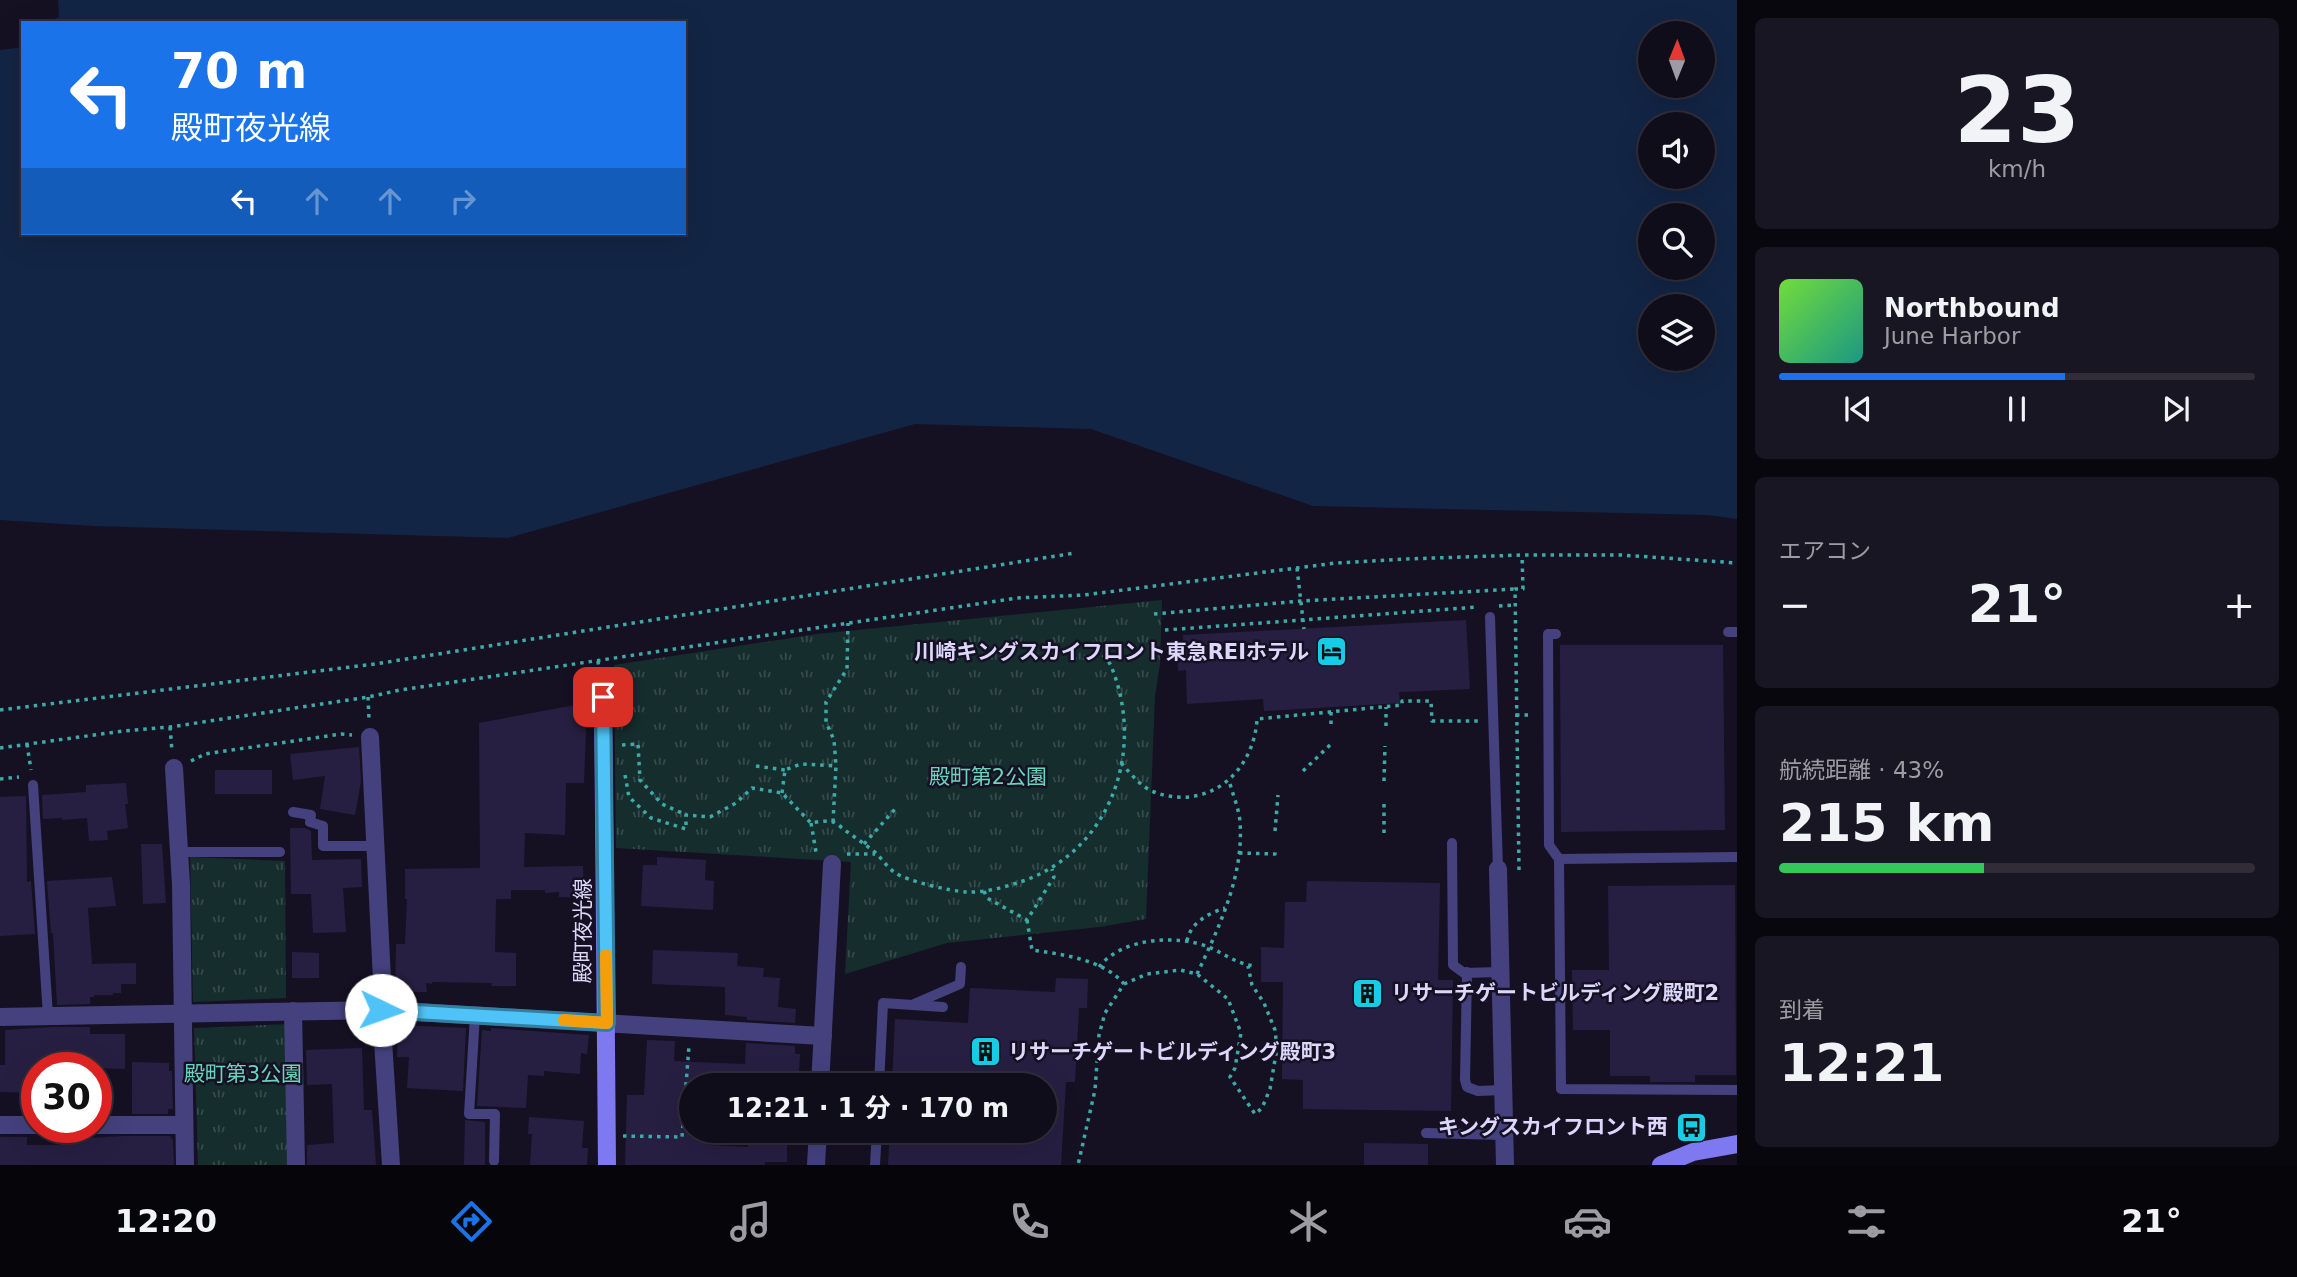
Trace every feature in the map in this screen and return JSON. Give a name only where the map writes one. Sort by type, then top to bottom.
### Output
[{"type":"street","name":"殿町夜光線","points":[[603,697],[607,1165]]},
{"type":"street","points":[[370,737],[382,980],[381,1010],[391,1165]]},
{"type":"street","points":[[174,768],[179,852],[185,1165]]},
{"type":"street","points":[[821,1073],[832,864]]},
{"type":"street","points":[[1498,869],[1505,1165]]},
{"type":"street","points":[[0,1017],[381,1010],[823,1036]]},
{"type":"street","points":[[293,1011],[296,1165]]},
{"type":"street","points":[[0,1125],[21,1125]]},
{"type":"street","points":[[112,1125],[184,1125]]},
{"type":"street","points":[[816,1165],[817,1143]]},
{"type":"street","points":[[1661,1165],[1693,1152],[1737,1144]]},
{"type":"lane","points":[[1490,617],[1498,869]]},
{"type":"lane","points":[[1556,634],[1548,634],[1549,845],[1559,859],[1561,1088],[1737,1090]]},
{"type":"lane","points":[[32,780],[48,1017]]},
{"type":"lane","points":[[293,812],[311,815],[310,822],[323,826],[323,846],[374,846]]},
{"type":"lane","points":[[1452,843],[1453,965],[1467,972],[1500,972]]},
{"type":"lane","points":[[179,852],[280,852]]},
{"type":"lane","points":[[1559,859],[1737,857]]},
{"type":"lane","points":[[911,1005],[960,984],[961,967]]},
{"type":"lane","points":[[1467,972],[1467,1087],[1478,1091],[1503,1090]]},
{"type":"lane","points":[[880,1073],[883,1003],[943,1007]]},
{"type":"lane","points":[[475,1015],[469,1114],[495,1114],[494,1161]]},
{"type":"lane","points":[[1426,1133],[1504,1135]]},
{"type":"lane","points":[[875,1165],[876,1143]]},
{"type":"path","points":[[0,710],[374,664],[1075,554]]},
{"type":"path","points":[[0,747],[170,727],[1017,598],[1084,595],[1350,562],[1522,555],[1621,555],[1737,563]]},
{"type":"path","points":[[1154,614],[1301,601],[1523,589],[1522,555]]},
{"type":"path","points":[[1297,568],[1304,629]]},
{"type":"path","points":[[1515,589],[1519,874]]},
{"type":"path","points":[[1165,630],[1515,605]]},
{"type":"path","points":[[833,822],[836,766],[834,740],[826,722],[827,702],[847,669],[848,623]]},
{"type":"path","points":[[638,744],[640,780],[662,804],[686,815],[710,817],[736,803],[752,788],[782,793],[811,822],[833,822],[877,854],[895,874],[930,886],[965,892],[985,891],[1043,874],[1068,858],[1103,816],[1115,791],[1121,763],[1125,713],[1110,664],[1091,641]]},
{"type":"path","points":[[1121,763],[1136,780],[1152,791],[1170,796],[1197,796],[1229,780],[1248,758],[1256,738],[1256,719],[1386,707],[1402,705],[1402,701],[1431,702],[1432,721],[1479,721]]},
{"type":"path","points":[[1386,707],[1386,726]]},
{"type":"path","points":[[1331,712],[1331,724]]},
{"type":"path","points":[[1507,723],[1517,722]]},
{"type":"path","points":[[174,768],[205,754],[341,734],[370,737]]},
{"type":"path","points":[[27,744],[32,780]]},
{"type":"path","points":[[1303,771],[1330,745]]},
{"type":"path","points":[[1384,781],[1385,746]]},
{"type":"path","points":[[605,765],[622,764],[629,797],[651,818],[686,829],[686,815]]},
{"type":"path","points":[[756,766],[785,771],[801,764],[836,766]]},
{"type":"path","points":[[782,793],[785,771]]},
{"type":"path","points":[[0,779],[21,777]]},
{"type":"path","points":[[1197,974],[1210,947],[1238,869],[1240,821],[1229,780]]},
{"type":"path","points":[[1275,831],[1278,795]]},
{"type":"path","points":[[1384,799],[1384,833]]},
{"type":"path","points":[[864,844],[896,808]]},
{"type":"path","points":[[1239,853],[1275,854],[1275,849]]},
{"type":"path","points":[[1052,868],[1054,877],[1027,920],[1032,950],[1072,956],[1116,975],[1124,984]]},
{"type":"path","points":[[985,891],[987,898],[1027,920]]},
{"type":"path","points":[[1187,941],[1189,931],[1211,913],[1225,908]]},
{"type":"path","points":[[1099,967],[1104,960],[1125,948],[1152,941],[1187,941],[1210,947],[1248,966],[1256,966]]},
{"type":"path","points":[[1077,1165],[1096,1090],[1099,1035],[1105,1013],[1124,984],[1147,974],[1180,971],[1197,974],[1228,999],[1241,1033],[1236,1068],[1230,1077],[1255,1114],[1262,1108],[1270,1089],[1278,1048],[1275,1030],[1264,1003],[1252,985],[1248,966]]},
{"type":"path","points":[[607,1136],[682,1137],[690,1028]]},
{"type":"green space","name":"殿町第2公園","points":[[1162,600],[1160,664],[1155,696],[1146,919],[1099,927],[947,943],[845,974],[851,862],[616,848],[614,665],[817,634]]},
{"type":"green space","points":[[190,857],[285,861],[286,998],[193,1002]]},
{"type":"green space","name":"殿町第3公園","points":[[290,1024],[289,1165],[198,1165],[194,1028]]},
{"type":"water","points":[[58,0],[1737,0],[1737,519],[1708,515],[1313,506],[1091,429],[915,424],[508,538],[94,526],[0,520],[0,50],[21,47],[21,235],[686,235],[686,21],[50,21],[59,17]]},
{"type":"building","points":[[1466,620],[1470,689],[1399,692],[1400,703],[1264,711],[1263,699],[1187,704],[1186,670],[1178,671],[1177,648],[1184,648],[1183,635]]},
{"type":"building","points":[[1560,645],[1723,645],[1725,830],[1561,832]]},
{"type":"building","points":[[581,704],[586,731],[584,783],[566,783],[565,835],[525,833],[524,867],[583,866],[584,898],[559,897],[559,892],[545,893],[545,890],[511,890],[511,899],[496,899],[495,952],[516,953],[516,986],[432,982],[426,983],[427,992],[395,992],[396,944],[405,944],[405,869],[480,868],[479,723]]},
{"type":"building","points":[[359,747],[361,781],[355,815],[320,809],[325,776],[293,780],[290,754]]},
{"type":"building","points":[[215,770],[272,770],[272,794],[215,794]]},
{"type":"building","points":[[126,783],[128,828],[107,831],[108,840],[89,841],[87,818],[43,819],[42,795],[86,792],[86,785]]},
{"type":"building","points":[[26,796],[27,882],[31,881],[35,934],[0,936],[0,797]]},
{"type":"building","points":[[290,828],[305,828],[311,831],[312,860],[361,859],[362,887],[343,888],[346,932],[313,933],[311,894],[291,894]]},
{"type":"building","points":[[141,844],[162,844],[166,903],[143,904]]},
{"type":"building","points":[[657,857],[706,860],[705,880],[714,881],[713,910],[641,906],[643,865],[657,865]]},
{"type":"building","points":[[112,877],[116,906],[88,908],[92,964],[136,963],[136,984],[121,984],[121,993],[94,995],[90,997],[90,1004],[57,1005],[47,881]]},
{"type":"building","name":"リサーチゲートビルディング殿町2","points":[[1307,881],[1440,883],[1438,980],[1453,980],[1451,1111],[1303,1109],[1303,1080],[1282,1079],[1283,982],[1261,982],[1261,947],[1284,948],[1285,902],[1306,902]]},
{"type":"building","points":[[1735,885],[1736,1075],[1695,1075],[1695,1082],[1650,1082],[1650,1076],[1610,1076],[1610,1030],[1573,1030],[1572,970],[1609,970],[1608,886]]},
{"type":"building","points":[[653,950],[738,953],[737,966],[764,968],[763,977],[780,978],[778,1007],[796,1009],[795,1023],[747,1020],[747,1017],[725,1015],[725,987],[652,984]]},
{"type":"building","points":[[292,952],[319,953],[319,978],[292,978]]},
{"type":"building","name":"リサーチゲートビルディング殿町3","points":[[1056,978],[1088,979],[1087,1008],[1079,1008],[1075,1082],[1066,1082],[1061,1165],[888,1165],[889,1143],[1057,1143],[1057,1073],[893,1073],[895,1019],[968,1023],[970,988],[1055,992]]},
{"type":"building","points":[[398,1025],[466,1028],[463,1091],[407,1088],[409,1057],[397,1057]]},
{"type":"building","points":[[90,1027],[90,1034],[125,1034],[125,1069],[112,1069],[112,1052],[21,1052],[21,1093],[0,1092],[0,1065],[5,1065],[5,1030]]},
{"type":"building","points":[[491,1028],[589,1035],[587,1054],[581,1053],[580,1074],[544,1071],[544,1076],[528,1075],[526,1108],[477,1106],[482,1030],[491,1031]]},
{"type":"building","points":[[647,1040],[675,1041],[674,1061],[745,1064],[746,1043],[795,1046],[795,1054],[800,1054],[799,1072],[796,1073],[679,1073],[679,1143],[748,1147],[748,1143],[787,1143],[787,1162],[765,1162],[765,1165],[625,1165],[627,1095],[644,1095]]},
{"type":"building","points":[[362,1048],[364,1110],[372,1110],[376,1165],[307,1165],[307,1145],[334,1143],[332,1084],[307,1085],[306,1050]]},
{"type":"building","points":[[132,1062],[169,1063],[169,1071],[172,1071],[173,1109],[168,1109],[168,1114],[132,1114]]},
{"type":"building","points":[[529,1117],[584,1121],[582,1148],[588,1148],[587,1165],[530,1165],[532,1134],[528,1134]]},
{"type":"building","points":[[465,1120],[485,1122],[485,1165],[464,1165]]},
{"type":"building","points":[[170,1136],[173,1140],[174,1165],[0,1165],[0,1137],[21,1137],[21,1143],[27,1145],[72,1145],[112,1143],[112,1137]]},
{"type":"building","points":[[1364,1143],[1428,1144],[1428,1165],[1364,1165]]},
{"type":"slow traffic","points":[[564,1020],[607,1023],[606,955]]},
{"type":"place","name":"川崎キングスカイフロント東急REIホテル","points":[[1332,652]]},
{"type":"place","name":"リサーチゲートビルディング殿町2","points":[[1368,993]]},
{"type":"place","name":"リサーチゲートビルディング殿町3","points":[[985,1052]]},
{"type":"place","name":"キングスカイフロント西","points":[[1691,1127]]},
{"type":"route","points":[[381,1010],[607,1023],[603,697]]}]
